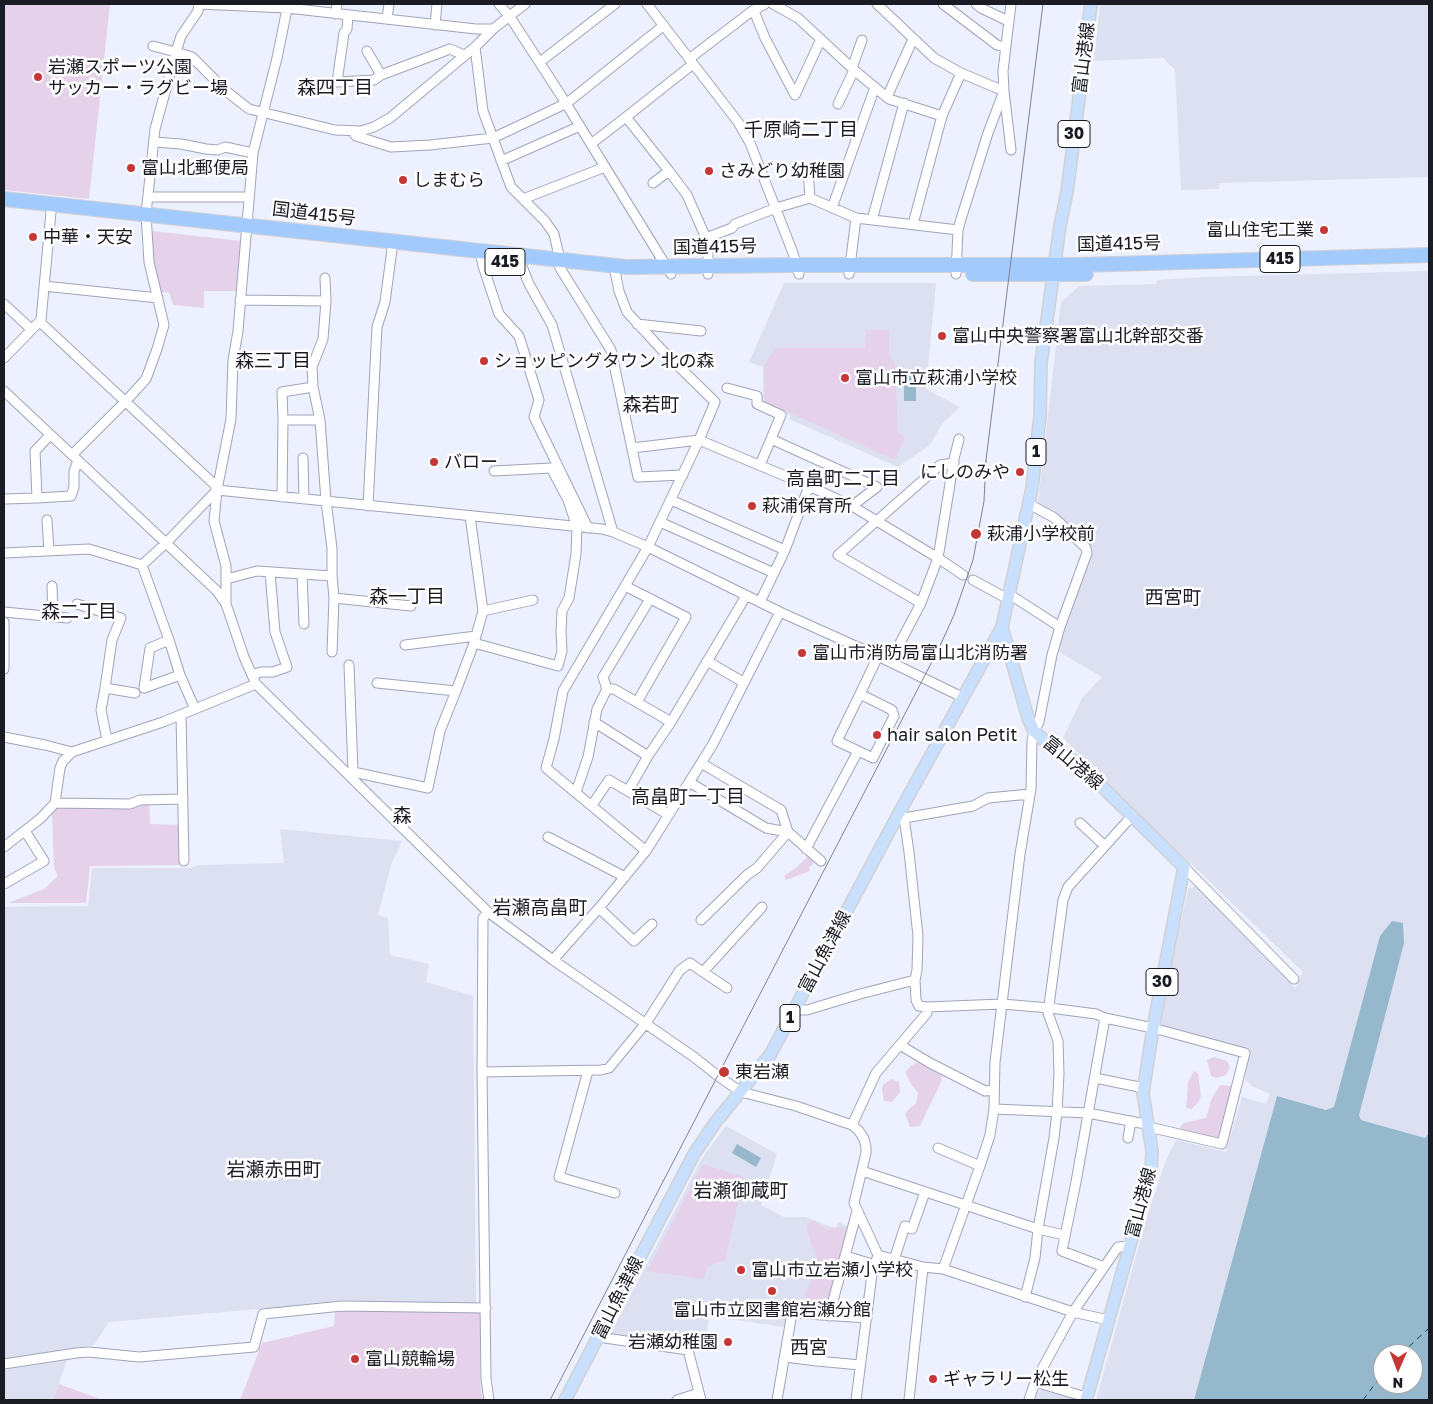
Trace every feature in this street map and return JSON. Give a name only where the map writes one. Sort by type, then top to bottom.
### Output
[{"type":"highway","name":"国道415号","points":[[4,199],[146,218],[614,270],[849,270],[933,264],[956,270],[1429,264]]},
{"type":"highway","name":"国道415号","points":[[4,207],[146,218]]},
{"type":"highway","name":"国道415号","points":[[1054,269],[1429,255]]},
{"type":"main road","name":"富山港線","points":[[1086,1399],[1151,1171],[1152,1151],[1143,1093],[1153,1028],[1184,867],[1080,765],[1045,741],[1034,731],[1028,718],[1002,627],[1029,504],[1040,416],[1041,363],[1060,226],[1067,192],[1091,4]]},
{"type":"main road","name":"富山魚津線","points":[[565,1400],[694,1154],[715,1123],[770,1055],[902,816],[962,697],[1002,627]]},
{"type":"street","points":[[4,499],[71,496],[74,487],[75,458],[146,379],[164,325],[149,262],[146,218],[155,130],[176,52],[182,36],[198,11],[199,4],[287,6],[348,16],[476,29],[493,29]]},
{"type":"street","points":[[336,14],[337,4]]},
{"type":"street","points":[[387,19],[388,4]]},
{"type":"street","points":[[435,25],[437,4]]},
{"type":"street","points":[[499,4],[510,17],[567,104],[668,270]]},
{"type":"street","points":[[153,46],[192,57],[226,91],[250,109],[335,130],[353,132],[374,127],[390,118],[475,47],[493,29],[525,4]]},
{"type":"street","points":[[540,62],[615,4]]},
{"type":"street","points":[[647,4],[738,122],[750,143],[798,270]]},
{"type":"street","points":[[591,144],[626,117],[691,61],[765,4]]},
{"type":"street","points":[[773,4],[798,18],[853,69],[889,99],[942,116]]},
{"type":"street","points":[[877,4],[934,58],[961,73],[1004,91]]},
{"type":"street","points":[[943,4],[998,45],[1005,47]]},
{"type":"street","points":[[976,4],[980,8],[1008,21]]},
{"type":"street","points":[[1011,4],[1003,71],[1011,150]]},
{"type":"street","points":[[226,604],[226,566],[214,521],[231,419],[232,360],[238,331],[245,229],[253,153],[277,58],[287,6]]},
{"type":"street","points":[[754,11],[769,46],[795,95],[821,39]]},
{"type":"street","points":[[348,16],[337,82],[374,80],[381,75],[450,49],[464,55]]},
{"type":"street","points":[[353,132],[356,136],[391,147],[493,138],[567,104],[664,26]]},
{"type":"street","points":[[887,97],[913,39]]},
{"type":"street","points":[[838,104],[853,69],[862,40]]},
{"type":"street","points":[[475,47],[483,111],[511,187],[545,221],[554,234],[560,264],[611,350],[638,476],[683,475]]},
{"type":"street","points":[[367,52],[381,75]]},
{"type":"street","points":[[912,224],[942,116],[961,73]]},
{"type":"street","points":[[832,208],[875,87]]},
{"type":"street","points":[[956,270],[960,219],[1004,91]]},
{"type":"street","points":[[872,220],[904,103]]},
{"type":"street","points":[[626,117],[687,195],[708,243],[708,270]]},
{"type":"street","points":[[501,160],[580,126]]},
{"type":"street","points":[[154,142],[218,150],[225,147],[253,153]]},
{"type":"street","points":[[523,199],[605,167]]},
{"type":"street","points":[[808,169],[810,198]]},
{"type":"street","points":[[653,183],[669,171]]},
{"type":"street","points":[[148,197],[248,197]]},
{"type":"street","points":[[706,238],[776,208],[810,198],[856,218],[958,230]]},
{"type":"street","points":[[4,358],[40,320],[51,212]]},
{"type":"street","points":[[849,270],[856,218]]},
{"type":"street","points":[[368,506],[377,327],[385,302],[393,246]]},
{"type":"street","points":[[481,255],[499,314],[519,336],[539,400],[534,417],[588,528]]},
{"type":"street","points":[[521,260],[529,284],[552,326],[613,532]]},
{"type":"street","points":[[614,270],[619,292],[627,312],[662,350],[715,402],[683,475],[648,547],[563,691],[554,740],[546,768],[646,851]]},
{"type":"street","points":[[325,278],[326,301],[323,339],[312,367],[313,387],[320,420],[326,501],[332,548],[334,598],[332,652]]},
{"type":"street","points":[[44,286],[158,298]]},
{"type":"street","points":[[240,300],[326,301]]},
{"type":"street","points":[[4,304],[31,329]]},
{"type":"street","points":[[40,320],[215,485],[218,490]]},
{"type":"street","points":[[637,324],[701,331]]},
{"type":"street","points":[[282,497],[282,392],[313,387]]},
{"type":"street","points":[[727,388],[756,396],[757,404],[781,415],[760,465]]},
{"type":"street","points":[[5,395],[50,434],[217,591],[226,604],[254,680],[351,774],[488,912],[741,1092],[796,1106],[852,1125],[864,1139],[866,1148],[854,1203],[878,1255],[872,1274],[856,1400]]},
{"type":"street","points":[[623,407],[653,399]]},
{"type":"street","points":[[283,420],[320,420]]},
{"type":"street","points":[[37,498],[35,451],[50,434]]},
{"type":"street","points":[[771,439],[877,487],[852,506]]},
{"type":"street","points":[[890,662],[921,603],[938,558],[959,439]]},
{"type":"street","points":[[632,448],[699,440],[852,506],[963,575]]},
{"type":"street","points":[[303,458],[304,499]]},
{"type":"street","points":[[921,603],[838,556],[940,465],[954,463]]},
{"type":"street","points":[[405,645],[475,640],[558,666],[562,651],[562,611],[568,598],[573,575],[577,527],[568,500],[551,468],[494,472]]},
{"type":"street","points":[[760,602],[785,550],[809,486]]},
{"type":"street","points":[[218,490],[613,532],[962,697]]},
{"type":"street","points":[[142,565],[166,544],[218,490]]},
{"type":"street","points":[[671,500],[785,550]]},
{"type":"street","points":[[943,1269],[990,1135],[994,1108],[995,1062],[1020,854],[1030,794],[1032,741],[1034,731],[1039,722],[1052,655],[1060,627],[1087,553],[1086,548],[1053,517],[1029,504]]},
{"type":"street","points":[[351,774],[428,788],[440,731],[475,640],[483,611],[470,516]]},
{"type":"street","points":[[47,520],[49,551]]},
{"type":"street","points":[[660,522],[774,573]]},
{"type":"street","points":[[4,553],[89,549],[142,565]]},
{"type":"street","points":[[142,565],[180,675],[195,709]]},
{"type":"street","points":[[226,579],[256,571],[332,576]]},
{"type":"street","points":[[4,847],[41,818],[55,803],[60,768],[63,761],[72,752],[181,715],[254,680],[261,672],[273,672],[287,668],[275,632],[270,572]]},
{"type":"street","points":[[302,574],[304,624]]},
{"type":"street","points":[[973,580],[1009,597],[1060,627]]},
{"type":"street","points":[[52,586],[53,617]]},
{"type":"street","points":[[625,586],[686,617],[637,702]]},
{"type":"street","points":[[628,791],[746,596]]},
{"type":"street","points":[[334,598],[411,606]]},
{"type":"street","points":[[576,792],[588,757],[597,709],[606,689],[603,677],[650,599]]},
{"type":"street","points":[[483,611],[533,600]]},
{"type":"street","points":[[76,604],[121,618],[112,640],[101,710],[107,740]]},
{"type":"street","points":[[4,612],[67,618]]},
{"type":"street","points":[[553,960],[646,851],[713,744],[780,612]]},
{"type":"street","points":[[4,622],[4,669]]},
{"type":"street","points":[[169,640],[150,648],[144,688],[180,675]]},
{"type":"street","points":[[860,694],[892,710],[894,716],[873,758],[837,741],[878,656]]},
{"type":"street","points":[[708,661],[743,682]]},
{"type":"street","points":[[349,665],[351,774]]},
{"type":"street","points":[[377,683],[456,691]]},
{"type":"street","points":[[105,688],[135,693]]},
{"type":"street","points":[[606,689],[614,689],[671,722]]},
{"type":"street","points":[[181,715],[184,861]]},
{"type":"street","points":[[594,722],[648,756]]},
{"type":"street","points":[[4,737],[72,752]]},
{"type":"street","points":[[806,849],[858,751]]},
{"type":"street","points":[[701,763],[781,810],[788,832],[821,861]]},
{"type":"street","points":[[592,805],[609,780],[669,815]]},
{"type":"street","points":[[689,782],[766,828],[788,832]]},
{"type":"street","points":[[994,1108],[1088,1113],[1149,1125],[1222,1144],[1245,1053],[1153,1028],[1105,1018],[1096,1014],[1002,1004],[919,1006],[916,1000],[915,980],[918,936],[909,852],[902,816],[973,806],[988,798],[1030,794]]},
{"type":"street","points":[[55,803],[130,804],[140,800],[183,799]]},
{"type":"street","points":[[1025,1297],[1036,1258],[1038,1229],[1057,1112],[1058,1042],[1048,1014],[1064,900],[1068,888],[1132,816]]},
{"type":"street","points":[[1080,823],[1105,846]]},
{"type":"street","points":[[4,884],[44,861],[25,831]]},
{"type":"street","points":[[701,920],[747,874],[757,868],[788,832]]},
{"type":"street","points":[[548,837],[625,877]]},
{"type":"street","points":[[1184,867],[1294,979]]},
{"type":"street","points":[[703,972],[762,907]]},
{"type":"street","points":[[599,908],[634,941],[652,924]]},
{"type":"street","points":[[488,912],[484,918],[482,1072],[486,1379],[489,1400]]},
{"type":"street","points":[[482,1072],[588,1071],[609,1068],[646,1023],[680,970],[690,963],[727,988]]},
{"type":"street","points":[[794,1010],[807,1010],[915,980]]},
{"type":"street","points":[[852,1125],[876,1073],[927,1013],[927,1007]]},
{"type":"street","points":[[1104,1267],[1062,1251],[1105,1018]]},
{"type":"street","points":[[900,1045],[930,1063],[985,1091],[994,1090]]},
{"type":"street","points":[[588,1071],[559,1177],[615,1193]]},
{"type":"street","points":[[1095,1078],[1144,1088]]},
{"type":"street","points":[[1128,1138],[1131,1122]]},
{"type":"street","points":[[938,1148],[980,1166]]},
{"type":"street","points":[[862,1171],[1038,1229],[1064,1235]]},
{"type":"street","points":[[894,1260],[905,1226],[912,1228],[925,1192]]},
{"type":"street","points":[[830,1316],[857,1211]]},
{"type":"street","points":[[1029,1400],[1035,1382],[1073,1312],[1118,1247],[1129,1246]]},
{"type":"street","points":[[878,1255],[923,1267],[943,1269],[1073,1312],[1108,1320]]},
{"type":"street","points":[[846,1256],[875,1266]]},
{"type":"street","points":[[909,1400],[923,1267]]},
{"type":"street","points":[[4,1364],[89,1352],[139,1357],[254,1347],[263,1314],[342,1306],[486,1308]]},
{"type":"street","points":[[778,1400],[792,1313],[867,1318]]},
{"type":"street","points":[[598,1337],[688,1350],[700,1396],[677,1400]]},
{"type":"street","points":[[785,1357],[817,1362],[860,1365]]},
{"type":"street","points":[[1035,1382],[1086,1399]]},
{"type":"shaded area","points":[[4,4],[110,4],[89,199],[4,190]]},
{"type":"shaded area","points":[[1100,4],[1429,4],[1429,177],[1219,183],[1219,189],[1181,190],[1175,70],[1163,58],[1094,61]]},
{"type":"shaded area","points":[[153,231],[241,241],[237,291],[204,291],[204,308],[173,305],[169,292],[160,293],[153,262],[151,233]]},
{"type":"shaded area","points":[[1429,271],[1429,1133],[1425,1138],[1277,1096],[1194,1400],[1096,1400],[1145,1223],[1166,1160],[1176,1140],[1226,1152],[1242,1097],[1266,1104],[1270,1094],[1252,1086],[1245,1079],[1250,1049],[1158,1027],[1188,889],[1196,886],[1290,981],[1295,989],[1303,972],[1063,738],[1082,698],[1102,677],[1059,652],[1063,630],[1090,554],[1060,518],[1038,502],[1061,302],[1079,286],[1156,284],[1157,280],[1204,277]]},
{"type":"shaded area","name":"富山市立萩浦小学校","points":[[784,283],[936,283],[926,389],[960,407],[942,424],[930,445],[898,467],[789,419],[791,416],[763,403],[763,367],[749,362]]},
{"type":"shaded area","points":[[866,330],[889,330],[889,355],[895,363],[898,433],[905,437],[895,460],[765,402],[764,366],[775,348],[865,348]]},
{"type":"shaded area","points":[[149,801],[150,824],[181,825],[182,865],[90,866],[86,903],[8,903],[44,889],[58,876],[54,868],[52,811],[57,805]]},
{"type":"shaded area","points":[[280,829],[402,841],[391,865],[378,915],[388,918],[390,955],[429,964],[426,982],[473,996],[476,1305],[327,1303],[109,1322],[94,1345],[4,1359],[4,907],[88,906],[92,868],[190,868],[199,865],[284,863]]},
{"type":"shaded area","points":[[808,856],[814,862],[809,868],[810,871],[786,880],[784,876]]},
{"type":"shaded area","points":[[1214,1057],[1227,1061],[1230,1067],[1226,1075],[1216,1078],[1211,1076],[1207,1060]]},
{"type":"shaded area","points":[[918,1062],[942,1076],[941,1082],[920,1126],[910,1127],[905,1114],[916,1103],[918,1093],[905,1072]]},
{"type":"shaded area","points":[[1194,1071],[1198,1073],[1201,1096],[1198,1103],[1191,1109],[1186,1108],[1188,1082]]},
{"type":"shaded area","points":[[891,1079],[899,1082],[900,1092],[892,1102],[884,1101],[883,1085]]},
{"type":"shaded area","points":[[1220,1085],[1230,1086],[1233,1093],[1226,1120],[1219,1137],[1215,1138],[1181,1130],[1180,1127],[1183,1123],[1206,1118],[1212,1098]]},
{"type":"shaded area","name":"富山市立岩瀬小学校","points":[[726,1126],[777,1154],[761,1205],[784,1217],[805,1217],[835,1228],[838,1222],[849,1227],[827,1310],[788,1310],[784,1327],[709,1316],[705,1347],[610,1335],[702,1158]]},
{"type":"shaded area","points":[[703,1164],[744,1177],[725,1260],[707,1267],[704,1279],[647,1271]]},
{"type":"shaded area","points":[[814,1221],[826,1229],[842,1227],[846,1230],[849,1237],[830,1303],[824,1309],[819,1310],[809,1308],[805,1302],[805,1294],[817,1271],[817,1256],[812,1247],[807,1224]]},
{"type":"shaded area","name":"富山競輪場","points":[[335,1309],[481,1312],[480,1376],[483,1400],[240,1400],[262,1343],[334,1326]]},
{"type":"shaded area","points":[[67,1360],[53,1400],[4,1400],[4,1370]]},
{"type":"shaded area","points":[[59,1384],[64,1386],[103,1400],[53,1400]]},
{"type":"shaded area","points":[[1042,1390],[1078,1400],[1035,1400],[1038,1391]]},
{"type":"water","points":[[904,373],[916,373],[916,401],[904,401]]},
{"type":"water","points":[[1392,921],[1403,923],[1404,943],[1359,1115],[1361,1120],[1425,1138],[1429,1133],[1429,1400],[1194,1400],[1277,1096],[1326,1110],[1334,1107],[1380,936]]},
{"type":"water","points":[[737,1144],[761,1158],[756,1167],[732,1153]]},
{"type":"ferry route","points":[[1412,1344],[1429,1328]]},
{"type":"ferry route","points":[[1363,1400],[1373,1386]]},
{"type":"tram line","points":[[985,468],[1043,4]]},
{"type":"tram line","points":[[550,1400],[939,648],[954,615],[973,560],[984,501],[986,461]]},
{"type":"place","name":"岩瀬スポーツ公園 サッカー・ラグビー場","points":[[38,77]]},
{"type":"place","name":"富山北郵便局","points":[[131,168]]},
{"type":"place","name":"さみどり幼稚園","points":[[709,171]]},
{"type":"place","name":"しまむら","points":[[403,180]]},
{"type":"place","name":"富山住宅工業","points":[[1324,230]]},
{"type":"place","name":"中華・天安","points":[[33,237]]},
{"type":"place","name":"富山中央警察署富山北幹部交番","points":[[942,336]]},
{"type":"place","name":"ショッピングタウン 北の森","points":[[484,361]]},
{"type":"place","name":"富山市立萩浦小学校","points":[[845,378]]},
{"type":"place","name":"バロー","points":[[434,462]]},
{"type":"place","name":"にしのみや","points":[[1020,472]]},
{"type":"place","name":"萩浦保育所","points":[[752,506]]},
{"type":"place","name":"萩浦小学校前","points":[[976,534]]},
{"type":"place","name":"富山市消防局富山北消防署","points":[[802,653]]},
{"type":"place","name":"hair salon Petit","points":[[877,735]]},
{"type":"place","name":"東岩瀬","points":[[724,1072]]},
{"type":"place","name":"富山市立岩瀬小学校","points":[[741,1270]]},
{"type":"place","name":"富山市立図書館岩瀬分館","points":[[772,1291]]},
{"type":"place","name":"岩瀬幼稚園","points":[[728,1342]]},
{"type":"place","name":"富山競輪場","points":[[355,1359]]},
{"type":"place","name":"ギャラリー松生","points":[[933,1379]]},
{"type":"district","name":"森四丁目","points":[[335,88]]},
{"type":"district","name":"千原崎二丁目","points":[[801,130]]},
{"type":"district","name":"森三丁目","points":[[273,361]]},
{"type":"district","name":"森若町","points":[[651,405]]},
{"type":"district","name":"高畠町二丁目","points":[[843,479]]},
{"type":"district","name":"森一丁目","points":[[407,597]]},
{"type":"district","name":"西宮町","points":[[1173,598]]},
{"type":"district","name":"森二丁目","points":[[79,612]]},
{"type":"district","name":"高畠町一丁目","points":[[688,797]]},
{"type":"district","name":"森","points":[[402,816]]},
{"type":"district","name":"岩瀬高畠町","points":[[540,908]]},
{"type":"district","name":"岩瀬赤田町","points":[[274,1170]]},
{"type":"district","name":"岩瀬御蔵町","points":[[741,1191]]},
{"type":"district","name":"西宮","points":[[809,1348]]}]
